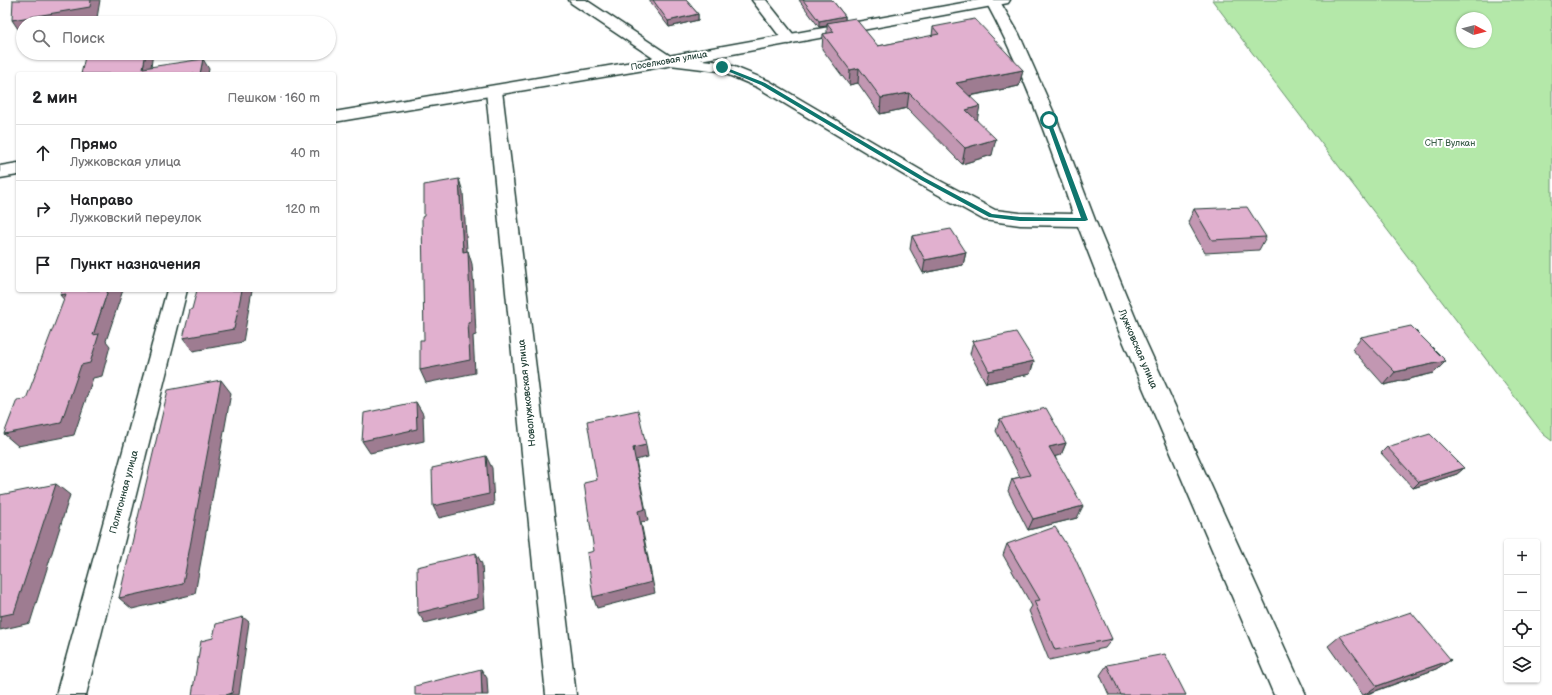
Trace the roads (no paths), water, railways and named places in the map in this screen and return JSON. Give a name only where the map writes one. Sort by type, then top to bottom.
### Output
[{"type":"main road","points":[[576,0],[668,61],[722,67],[763,84],[923,179],[991,216],[1020,219],[1085,220]]},
{"type":"main road","points":[[759,0],[789,39]]},
{"type":"main road","name":"Поселковая улица","points":[[336,117],[668,61],[996,0]]},
{"type":"main road","name":"Лужковская улица","points":[[996,0],[1049,120],[1085,220],[1129,329],[1285,685],[1291,695]]},
{"type":"main road","name":"Новолужковская улица","points":[[494,90],[561,695]]},
{"type":"main road","points":[[0,172],[16,170]]},
{"type":"main road","name":"Полигонная улица","points":[[71,695],[176,292]]},
{"type":"park label","name":"СНТ Вулкан","points":[[1450,143]]}]
